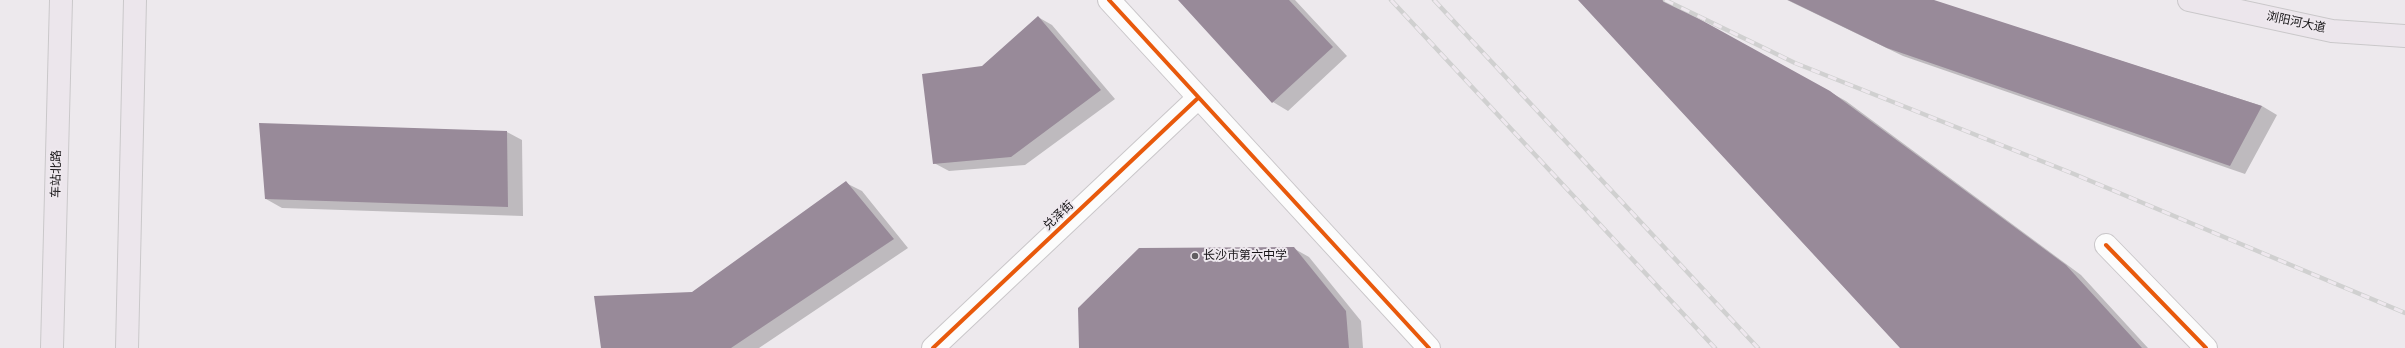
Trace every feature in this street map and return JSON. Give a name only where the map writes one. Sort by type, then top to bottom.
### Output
[{"type":"main road","name":"车站北路","points":[[52,348],[61,0]]},
{"type":"main road","points":[[127,348],[134,0]]},
{"type":"main road","name":"浏阳河大道","points":[[2189,0],[2332,30],[2405,36]]},
{"type":"street","points":[[1109,0],[1429,348]]},
{"type":"street","name":"兑泽街","points":[[933,348],[1198,98]]},
{"type":"street","points":[[2106,245],[2206,348]]},
{"type":"building","points":[[1178,0],[1289,0],[1333,47],[1272,103]]},
{"type":"building","points":[[1578,0],[1665,0],[1830,91],[2066,265],[2142,348],[1900,348]]},
{"type":"building","points":[[1788,0],[1934,0],[2262,106],[2230,166],[1887,48]]},
{"type":"building","points":[[1038,16],[1101,90],[1011,157],[933,164],[922,74],[982,66]]},
{"type":"building","points":[[259,123],[507,131],[508,207],[265,199]]},
{"type":"building","points":[[846,181],[894,239],[731,348],[601,348],[594,296],[692,292]]},
{"type":"building","name":"长沙市第六中学","points":[[1294,247],[1346,311],[1349,348],[1079,348],[1078,308],[1139,248]]},
{"type":"railway","points":[[1391,0],[1715,348]]},
{"type":"railway","points":[[1434,0],[1758,348]]},
{"type":"railway","points":[[1665,0],[1795,63],[2074,174],[2405,313]]},
{"type":"cycle path","points":[[1109,0],[1429,348]]},
{"type":"cycle path","points":[[933,348],[1198,98]]},
{"type":"cycle path","points":[[2106,245],[2206,348]]},
{"type":"place","name":"长沙市第六中学","points":[[1195,256]]}]
